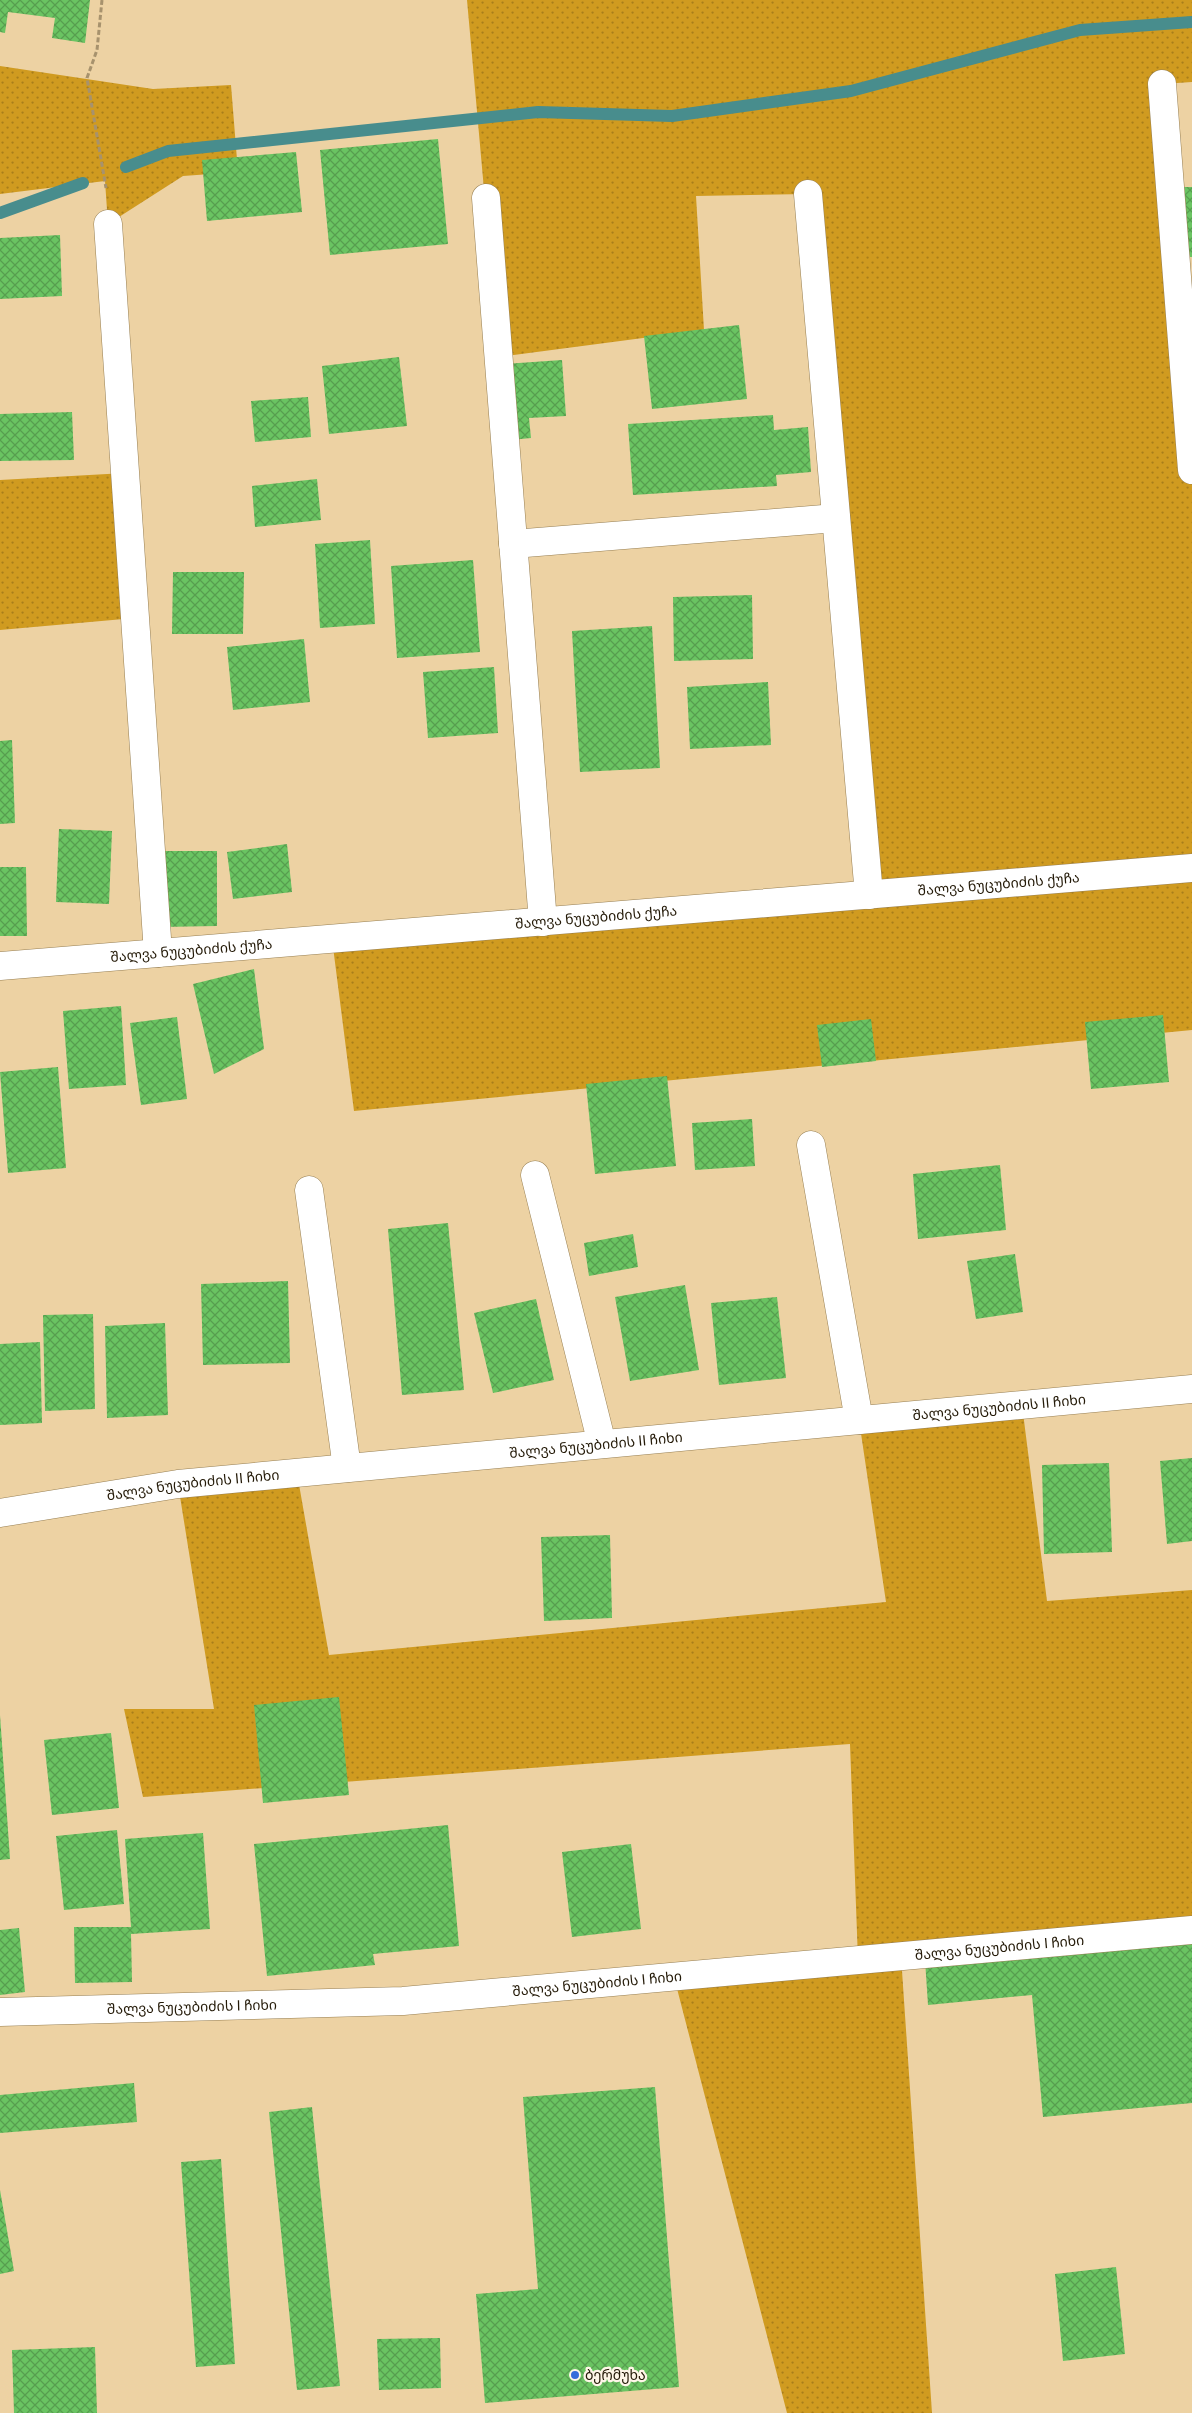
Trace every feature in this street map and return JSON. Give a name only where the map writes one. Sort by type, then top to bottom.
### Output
[{"type":"street","points":[[1162,84],[1191,435],[1192,470]]},
{"type":"street","points":[[808,194],[869,895]]},
{"type":"street","points":[[486,198],[544,922]]},
{"type":"street","points":[[108,224],[158,953]]},
{"type":"street","points":[[513,544],[836,518]]},
{"type":"street","name":"შალვა ნუცუბიძის ქუჩა","points":[[0,966],[1192,868]]},
{"type":"street","points":[[811,1145],[859,1420]]},
{"type":"street","points":[[535,1175],[602,1444]]},
{"type":"street","points":[[309,1190],[347,1468]]},
{"type":"street","name":"შალვა ნუცუბიძის II ჩიხი","points":[[0,1512],[178,1484],[1192,1389]]},
{"type":"street","name":"შალვა ნუცუბიძის I ჩიხი","points":[[0,2012],[403,2001],[1192,1930]]},
{"type":"path","points":[[102,0],[97,50],[87,78],[106,180],[108,224]]},
{"type":"shaded area","points":[[467,0],[1192,0],[1192,82],[1162,84],[1192,470],[1192,1030],[354,1111],[332,939],[869,895],[808,194],[696,196],[704,330],[499,357]]},
{"type":"shaded area","points":[[0,66],[153,89],[231,85],[238,172],[183,176],[108,224],[105,181],[0,194]]},
{"type":"shaded area","points":[[125,473],[135,618],[0,630],[0,480]]},
{"type":"shaded area","points":[[1022,1405],[1047,1601],[1192,1590],[1192,1930],[901,1956],[932,2413],[787,2413],[674,1977],[858,1960],[850,1744],[143,1797],[124,1709],[214,1709],[178,1484],[297,1473],[329,1655],[886,1602],[859,1420]]},
{"type":"building","points":[[0,0],[90,0],[85,43],[52,38],[55,18],[8,12],[5,33],[0,32]]},
{"type":"building","points":[[438,139],[448,244],[330,255],[320,150]]},
{"type":"building","points":[[296,152],[302,212],[207,221],[202,160]]},
{"type":"building","points":[[1184,187],[1192,187],[1192,257],[1189,257]]},
{"type":"building","points":[[60,235],[62,296],[0,299],[0,238]]},
{"type":"building","points":[[739,325],[747,399],[652,409],[644,336]]},
{"type":"building","points":[[399,357],[407,426],[329,434],[322,366]]},
{"type":"building","points":[[562,360],[566,416],[529,418],[531,438],[511,440],[505,364]]},
{"type":"building","points":[[308,397],[311,437],[255,442],[251,401]]},
{"type":"building","points":[[72,412],[74,460],[0,461],[0,414]]},
{"type":"building","points":[[773,415],[774,430],[808,427],[811,472],[776,475],[777,486],[633,495],[628,424]]},
{"type":"building","points":[[317,479],[321,520],[255,527],[252,486]]},
{"type":"building","points":[[370,540],[375,624],[320,628],[315,544]]},
{"type":"building","points":[[473,560],[480,652],[397,658],[391,566]]},
{"type":"building","points":[[173,572],[244,572],[243,634],[172,634]]},
{"type":"building","points":[[752,595],[753,659],[674,661],[673,597]]},
{"type":"building","points":[[652,626],[660,768],[580,772],[572,631]]},
{"type":"building","points":[[304,639],[310,702],[233,710],[227,647]]},
{"type":"building","points":[[494,667],[498,733],[428,738],[423,672]]},
{"type":"building","points":[[768,682],[771,745],[690,749],[687,687]]},
{"type":"building","points":[[12,740],[15,823],[0,824],[0,741]]},
{"type":"building","points":[[59,829],[112,831],[109,904],[56,902]]},
{"type":"building","points":[[287,844],[292,892],[233,899],[227,852]]},
{"type":"building","points":[[162,851],[217,851],[217,926],[161,927]]},
{"type":"building","points":[[0,867],[26,867],[27,936],[0,936]]},
{"type":"building","points":[[254,969],[264,1049],[214,1074],[193,984]]},
{"type":"building","points":[[121,1006],[126,1085],[69,1089],[63,1011]]},
{"type":"building","points":[[1163,1015],[1169,1082],[1091,1089],[1085,1022]]},
{"type":"building","points":[[177,1017],[187,1099],[141,1105],[130,1023]]},
{"type":"building","points":[[871,1019],[876,1061],[822,1067],[817,1025]]},
{"type":"building","points":[[58,1067],[66,1168],[8,1173],[0,1072]]},
{"type":"building","points":[[667,1076],[676,1166],[595,1174],[586,1084]]},
{"type":"building","points":[[752,1119],[755,1166],[695,1170],[692,1123]]},
{"type":"building","points":[[1000,1165],[1006,1230],[918,1239],[913,1174]]},
{"type":"building","points":[[448,1223],[464,1390],[402,1395],[388,1229]]},
{"type":"building","points":[[633,1234],[638,1267],[589,1276],[584,1243]]},
{"type":"building","points":[[1015,1254],[1023,1312],[976,1319],[967,1261]]},
{"type":"building","points":[[288,1281],[290,1363],[203,1365],[201,1284]]},
{"type":"building","points":[[685,1285],[699,1370],[630,1381],[615,1297]]},
{"type":"building","points":[[777,1297],[786,1378],[719,1385],[711,1303]]},
{"type":"building","points":[[536,1299],[554,1380],[493,1393],[474,1313]]},
{"type":"building","points":[[93,1314],[95,1409],[45,1411],[43,1315]]},
{"type":"building","points":[[165,1323],[168,1415],[107,1418],[105,1326]]},
{"type":"building","points":[[40,1342],[42,1423],[0,1425],[0,1344]]},
{"type":"building","points":[[1192,1458],[1192,1541],[1167,1544],[1160,1461]]},
{"type":"building","points":[[1109,1463],[1112,1552],[1044,1554],[1042,1465]]},
{"type":"building","points":[[610,1535],[612,1618],[544,1621],[541,1537]]},
{"type":"building","points":[[339,1697],[349,1795],[263,1803],[254,1705]]},
{"type":"building","points":[[0,1715],[10,1859],[0,1860]]},
{"type":"building","points":[[111,1733],[119,1808],[52,1815],[44,1740]]},
{"type":"building","points":[[448,1825],[459,1946],[373,1954],[375,1965],[267,1976],[254,1844]]},
{"type":"building","points":[[117,1830],[124,1904],[64,1910],[56,1836]]},
{"type":"building","points":[[203,1833],[210,1929],[131,1934],[132,1982],[75,1983],[74,1927],[131,1927],[125,1839]]},
{"type":"building","points":[[631,1844],[641,1929],[572,1937],[562,1852]]},
{"type":"building","points":[[19,1928],[25,1992],[0,1995],[0,1930]]},
{"type":"building","points":[[1192,1936],[1192,2103],[1043,2117],[1032,1995],[928,2005],[925,1960]]},
{"type":"building","points":[[134,2083],[137,2122],[0,2133],[0,2095]]},
{"type":"building","points":[[655,2087],[679,2387],[485,2403],[476,2294],[538,2289],[523,2097]]},
{"type":"building","points":[[312,2107],[340,2386],[297,2390],[269,2112]]},
{"type":"building","points":[[221,2159],[235,2364],[196,2367],[181,2162]]},
{"type":"building","points":[[0,2190],[14,2271],[0,2274]]},
{"type":"building","points":[[1116,2267],[1125,2354],[1063,2361],[1055,2274]]},
{"type":"building","points":[[440,2338],[441,2388],[379,2390],[377,2339]]},
{"type":"building","points":[[95,2347],[97,2413],[14,2413],[12,2350]]},
{"type":"waterway","points":[[126,167],[168,151],[538,112],[672,116],[851,91],[1080,30],[1192,22]]},
{"type":"waterway","points":[[0,213],[83,183]]},
{"type":"place","name":"ბერმუხა","points":[[575,2375]]}]
